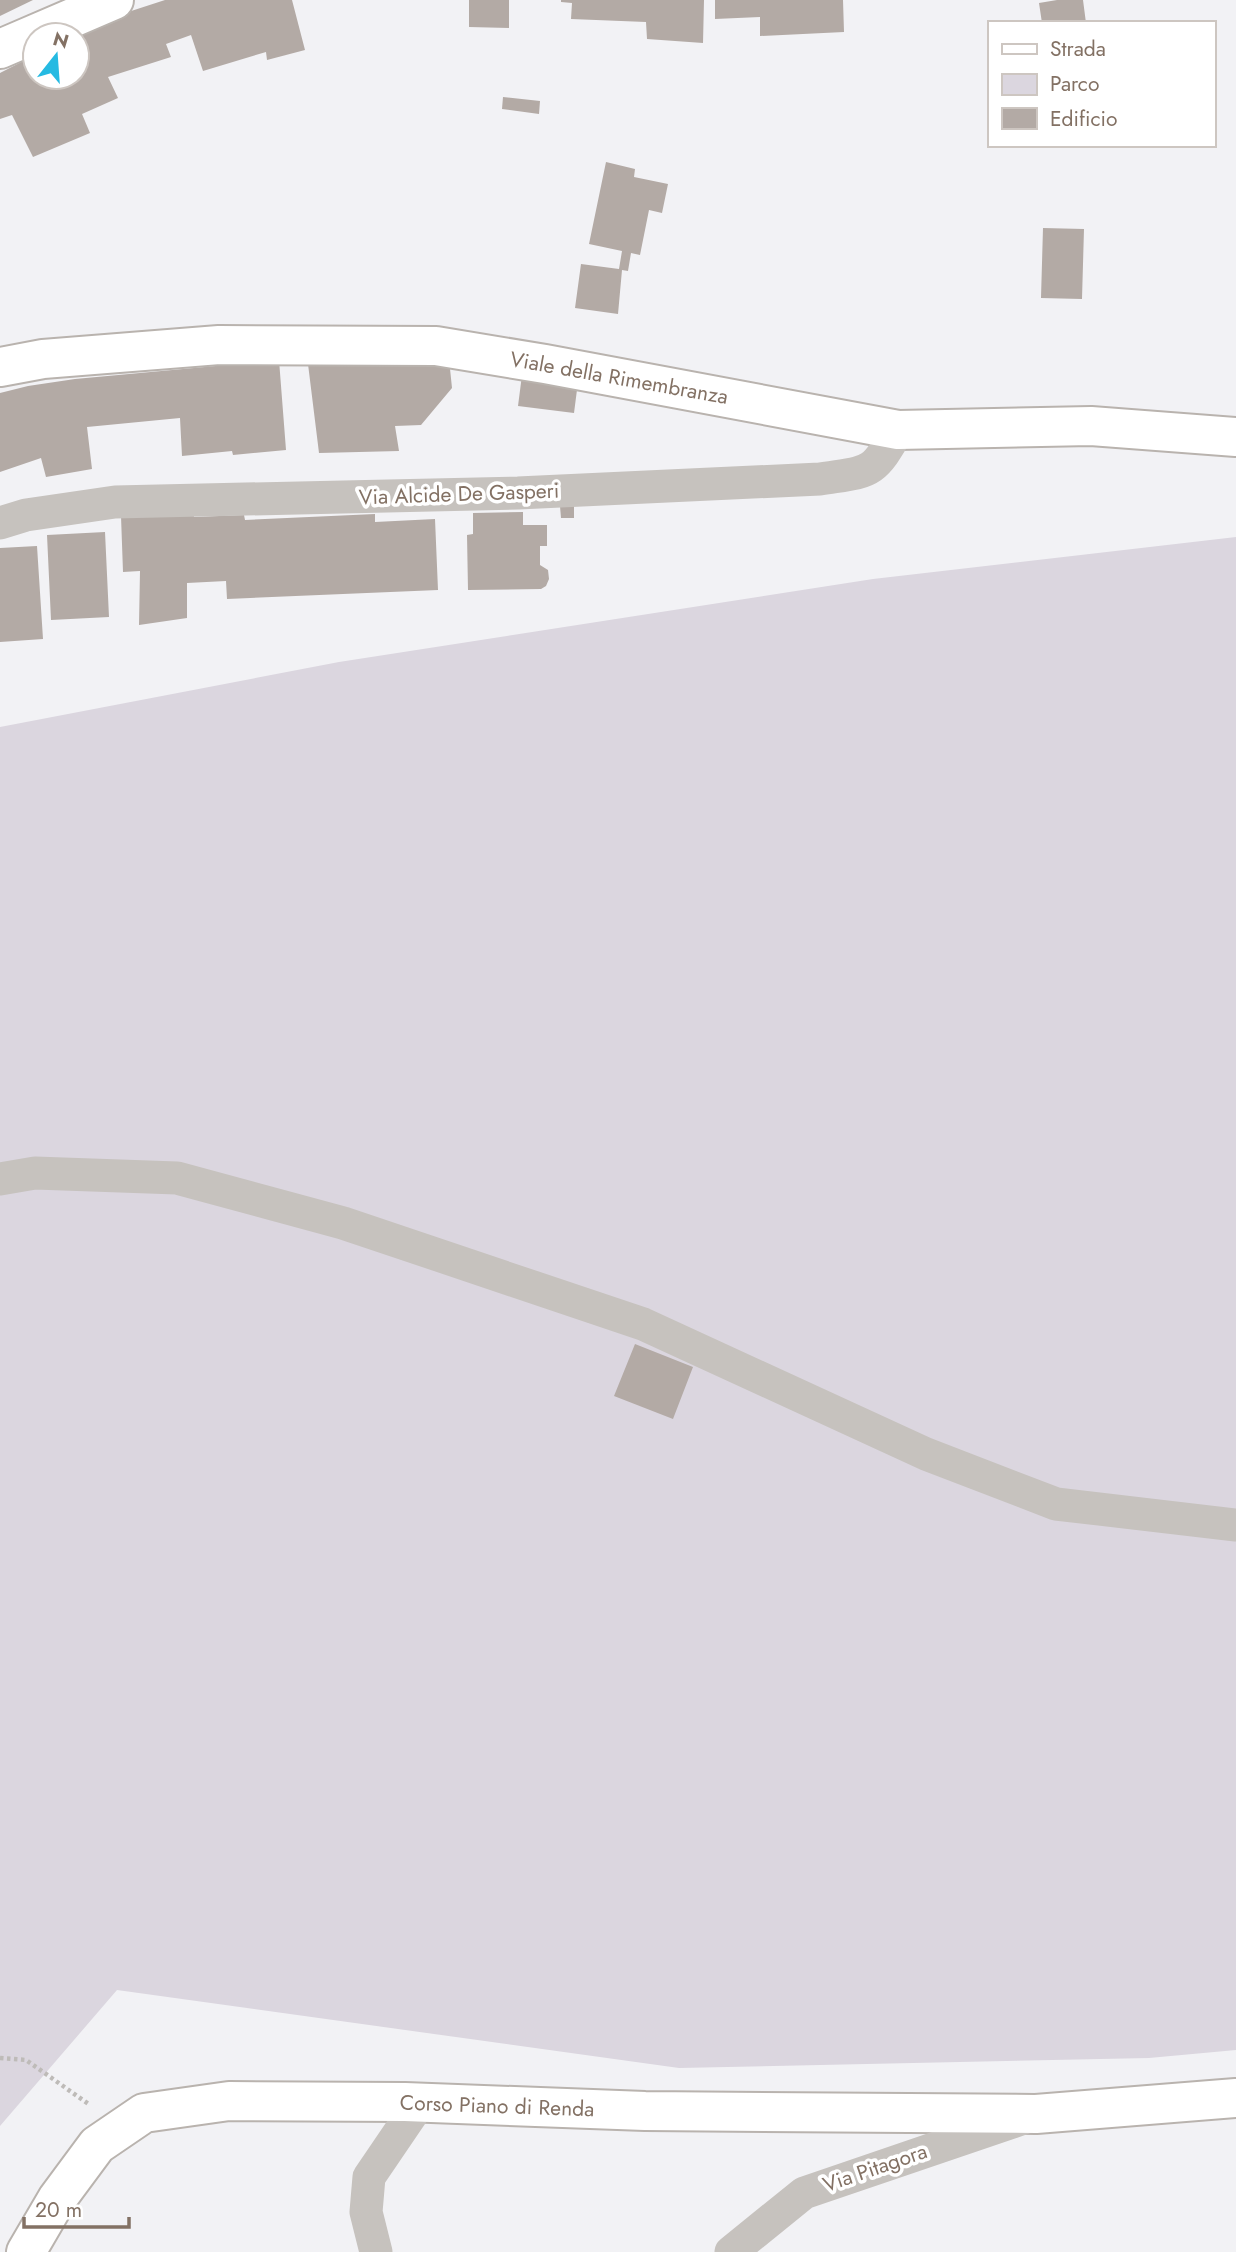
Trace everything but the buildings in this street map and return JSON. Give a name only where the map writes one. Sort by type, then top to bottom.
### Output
[{"type":"main road","points":[[0,49],[114,0]]},
{"type":"main road","name":"Viale della Rimembranza","points":[[0,367],[43,359],[219,345],[436,346],[898,430],[1091,426],[1236,437]]},
{"type":"main road","name":"Corso Piano di Renda","points":[[26,2252],[57,2199],[97,2145],[144,2113],[229,2101],[420,2102],[645,2111],[1036,2114],[1236,2098]]},
{"type":"street","name":"Via Alcide De Gasperi","points":[[0,523],[26,515],[115,502],[518,493],[820,479],[869,471],[885,453],[898,430]]},
{"type":"street","points":[[0,1179],[35,1173],[177,1178],[342,1223],[643,1324],[926,1454],[1056,1504],[1236,1525]]},
{"type":"street","points":[[376,2252],[366,2213],[369,2177],[420,2102]]},
{"type":"street","name":"Via Pitagora","points":[[731,2252],[804,2193],[1036,2114]]},
{"type":"path","points":[[0,2058],[26,2060],[122,2128]]},
{"type":"green space","points":[[1236,537],[1236,2050],[1149,2058],[679,2068],[117,1990],[0,2126],[0,727],[339,662],[873,579]]}]
